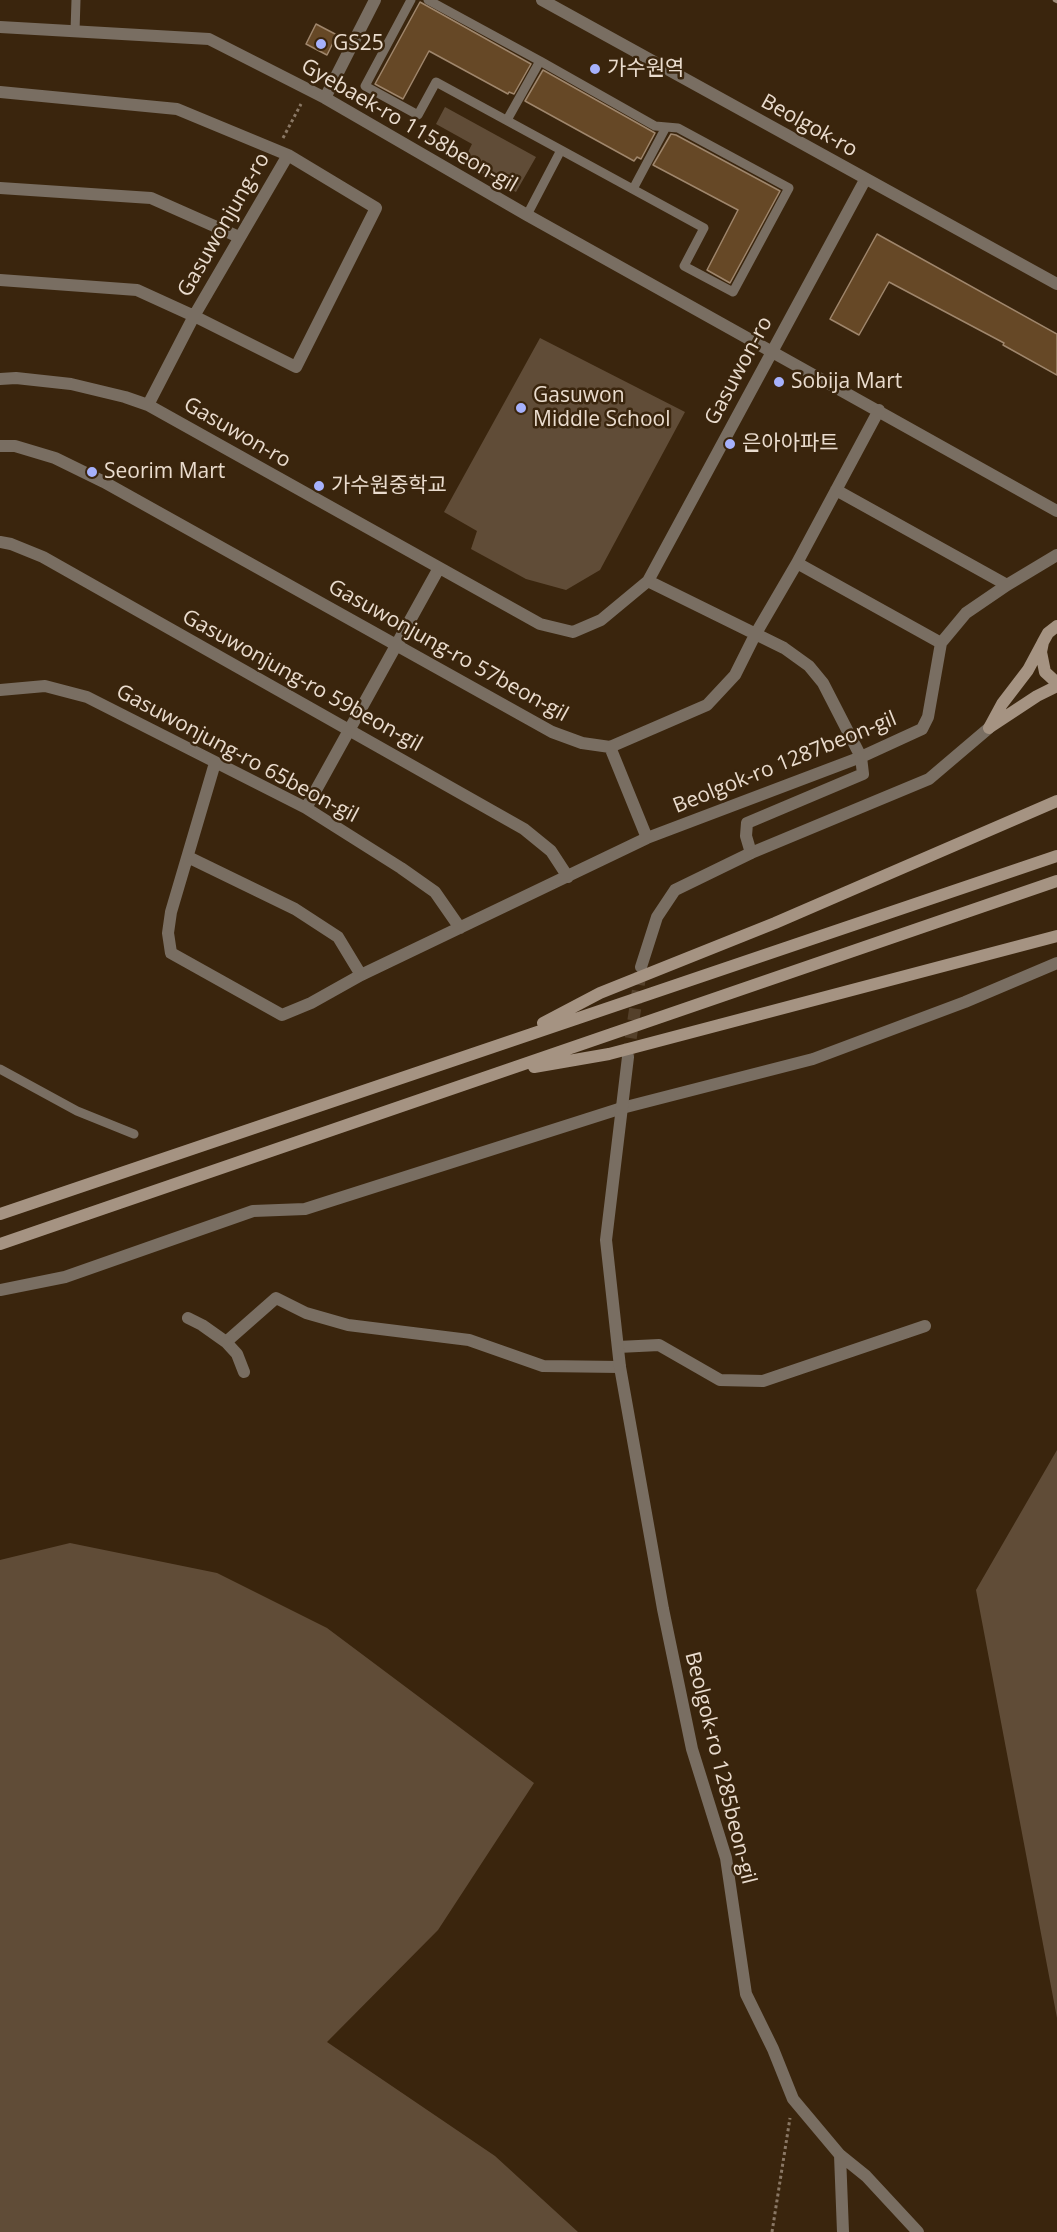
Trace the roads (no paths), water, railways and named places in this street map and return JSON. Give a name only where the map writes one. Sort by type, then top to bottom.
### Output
[{"type":"main road","points":[[989,728],[1002,704],[1028,670],[1048,633],[1057,626]]},
{"type":"main road","points":[[989,728],[1057,685],[1045,672],[1041,662],[1043,642]]},
{"type":"main road","points":[[510,1041],[600,993],[776,923],[1057,801]]},
{"type":"main road","points":[[0,1214],[1057,856]]},
{"type":"main road","points":[[0,1244],[1057,881]]},
{"type":"main road","points":[[497,1073],[609,1054],[1057,936]]},
{"type":"street","points":[[325,98],[375,0]]},
{"type":"street","name":"Beolgok-ro","points":[[542,0],[1057,284]]},
{"type":"street","name":"Gyebaek-ro 1158beon-gil","points":[[0,27],[209,39],[325,98],[527,215],[1057,511]]},
{"type":"street","name":"Gasuwonjung-ro","points":[[0,92],[177,109],[282,152],[376,208],[296,367],[194,316]]},
{"type":"street","name":"Gasuwonjung-ro","points":[[148,405],[282,152]]},
{"type":"street","name":"Gasuwon-ro","points":[[0,379],[16,378],[71,384],[148,405],[540,624],[573,632],[601,620],[648,581],[865,180]]},
{"type":"street","points":[[0,188],[151,198],[239,237]]},
{"type":"street","points":[[0,280],[137,290],[194,316]]},
{"type":"street","points":[[647,838],[610,747],[707,705],[735,675],[879,410]]},
{"type":"street","name":"Gasuwonjung-ro 57beon-gil","points":[[0,446],[15,446],[55,458],[104,482],[552,732],[582,743],[610,747]]},
{"type":"street","points":[[836,490],[1007,585]]},
{"type":"street","name":"Gasuwonjung-ro 59beon-gil","points":[[0,542],[43,557],[525,829],[552,852],[568,877]]},
{"type":"street","name":"Beolgok-ro 1287beon-gil","points":[[215,763],[171,912],[168,933],[171,953],[282,1015],[311,1003],[361,975],[647,838],[861,757],[922,729],[928,717],[941,643],[966,613],[1057,555]]},
{"type":"street","points":[[797,563],[941,643]]},
{"type":"street","points":[[306,808],[440,568]]},
{"type":"street","points":[[648,581],[784,648],[810,666],[823,683],[861,757],[863,774],[747,823],[746,836],[751,853]]},
{"type":"street","name":"Gasuwonjung-ro 65beon-gil","points":[[0,690],[45,687],[87,697],[306,808],[435,892],[460,928]]},
{"type":"street","points":[[641,967],[657,917],[675,890],[751,853],[929,779],[989,728]]},
{"type":"street","points":[[188,857],[295,909],[338,937],[361,975]]},
{"type":"street","points":[[0,1290],[65,1277],[253,1211],[305,1209],[622,1108],[813,1059],[964,1002],[1057,963]]},
{"type":"street","name":"Beolgok-ro 1285beon-gil","points":[[628,1057],[606,1240],[620,1366],[663,1609],[690,1737],[726,1858],[746,1994],[773,2049],[793,2099],[840,2156],[866,2176],[918,2232]]},
{"type":"street","points":[[226,1342],[276,1298],[306,1313],[348,1325],[469,1340],[543,1366],[620,1366]]},
{"type":"street","points":[[188,1318],[226,1342],[237,1354],[244,1372]]},
{"type":"street","points":[[618,1347],[659,1345],[720,1380],[763,1381],[926,1326]]},
{"type":"street","points":[[840,2156],[843,2232]]},
{"type":"lane","points":[[75,31],[76,0]]},
{"type":"lane","points":[[411,0],[365,86],[418,115],[436,82],[704,228],[684,266],[733,292],[789,188],[678,129],[655,126],[428,0]]},
{"type":"lane","points":[[507,120],[540,62]]},
{"type":"lane","points":[[633,189],[666,127]]},
{"type":"lane","points":[[527,215],[561,150]]},
{"type":"lane","points":[[0,1069],[77,1111],[134,1134]]},
{"type":"tunnel","points":[[628,1056],[641,970]]},
{"type":"place","name":"GS25","points":[[321,44]]},
{"type":"place","name":"가수원역","points":[[595,69]]},
{"type":"place","name":"Sobija Mart","points":[[779,382]]},
{"type":"place","name":"Gasuwon Middle School","points":[[521,408]]},
{"type":"place","name":"은아아파트","points":[[730,444]]},
{"type":"place","name":"Seorim Mart","points":[[92,472]]},
{"type":"place","name":"가수원중학교","points":[[319,486]]}]
